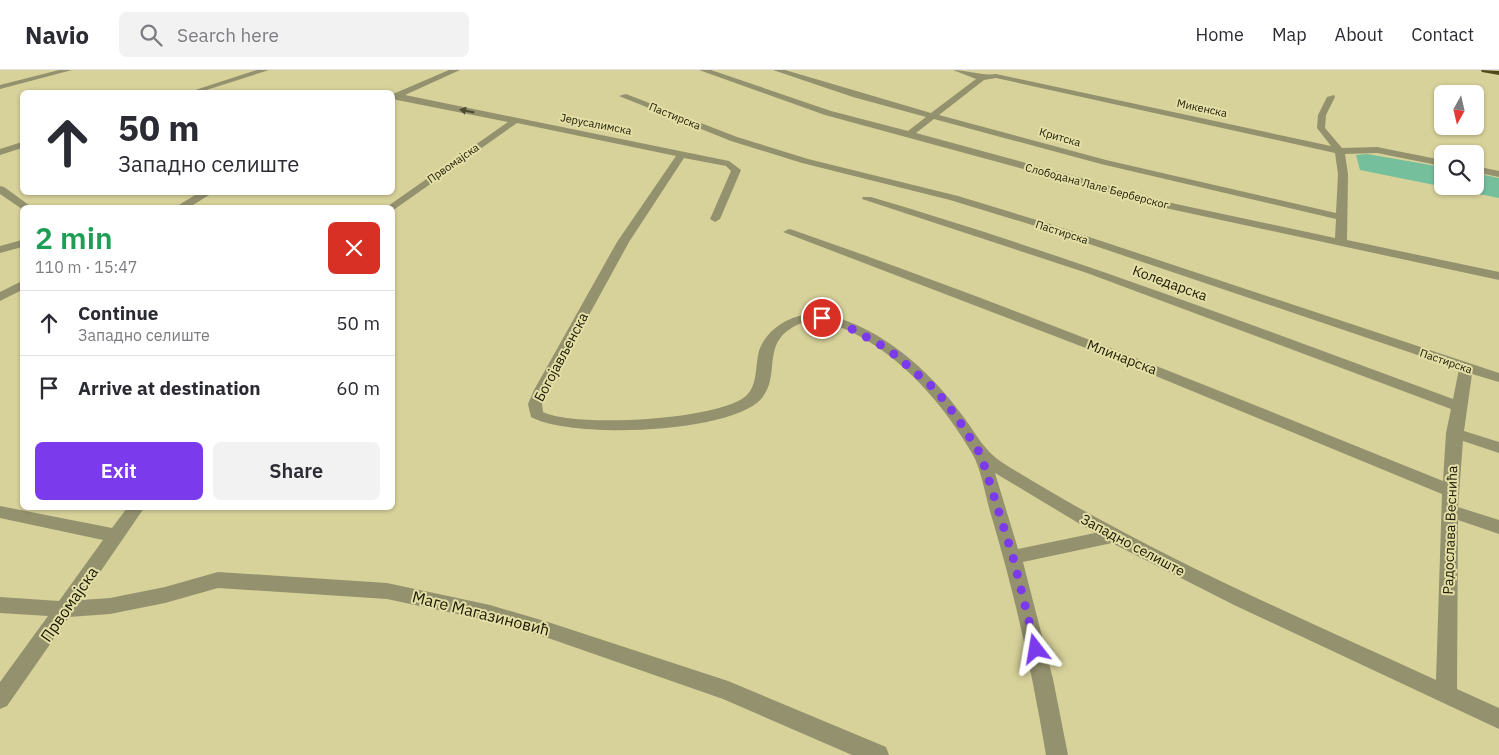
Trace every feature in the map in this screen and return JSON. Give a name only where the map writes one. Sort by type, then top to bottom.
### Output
[{"type":"highway","points":[[1485,70],[1499,73]]},
{"type":"street","points":[[0,87],[68,70]]},
{"type":"street","points":[[199,90],[266,70]]},
{"type":"street","points":[[395,97],[456,70]]},
{"type":"street","name":"Слободана Лале Берберског","points":[[703,70],[802,106],[1174,207],[1499,276]]},
{"type":"street","name":"Критска","points":[[777,70],[856,95],[1168,178],[1339,217]]},
{"type":"street","name":"Микенска","points":[[957,70],[982,78],[996,76],[1006,78],[1339,151],[1377,150],[1434,161]]},
{"type":"street","points":[[910,134],[982,78]]},
{"type":"street","name":"Пастирска","points":[[623,96],[749,144],[805,161],[954,198],[1046,226],[1499,378]]},
{"type":"street","name":"Јерусалимска","points":[[395,97],[729,164],[736,170],[715,219]]},
{"type":"street","points":[[1331,97],[1322,115],[1321,128],[1339,151],[1343,174],[1339,217],[1340,243]]},
{"type":"street","name":"Првомајска","points":[[395,206],[515,121]]},
{"type":"street","points":[[0,152],[20,146]]},
{"type":"street","name":"Богојављенска","points":[[681,155],[622,242],[541,390],[534,409],[541,417],[551,420],[658,425],[687,422],[731,410],[749,402],[759,391],[764,354],[774,334],[793,322],[809,318]]},
{"type":"street","points":[[1484,172],[1499,174]]},
{"type":"street","points":[[0,189],[24,205]]},
{"type":"street","points":[[185,205],[203,195]]},
{"type":"street","name":"Коледарска","points":[[867,199],[1056,257],[1458,406]]},
{"type":"street","name":"Млинарска","points":[[789,232],[874,261],[1192,385],[1450,491]]},
{"type":"street","points":[[0,250],[20,244]]},
{"type":"street","points":[[0,297],[20,286]]},
{"type":"street","name":"Западно селиште","points":[[809,318],[826,318],[843,324],[884,346],[936,390],[958,419],[981,455],[1113,536],[1292,624],[1499,719]]},
{"type":"street","name":"Радослава Веснића","points":[[1446,694],[1450,491],[1454,433],[1466,368]]},
{"type":"street","points":[[1454,433],[1499,448]]},
{"type":"street","points":[[981,455],[1013,557],[1050,706],[1057,755]]},
{"type":"street","name":"Првомајска","points":[[0,699],[135,510]]},
{"type":"street","points":[[1449,510],[1499,527]]},
{"type":"street","points":[[0,512],[116,536]]},
{"type":"street","points":[[1013,557],[1113,536]]},
{"type":"street","name":"Маге Магазиновић","points":[[0,605],[65,609],[110,606],[218,580],[387,591],[419,596],[490,613],[551,631],[728,691],[878,755]]},
{"type":"green space","points":[[1367,154],[1434,166],[1434,185],[1360,170],[1356,155]]},
{"type":"green space","points":[[1484,175],[1499,178],[1499,198],[1484,195]]},
{"type":"route","points":[[822,318],[843,324],[888,349],[936,390],[958,419],[981,455],[1013,557],[1036,649]]}]
